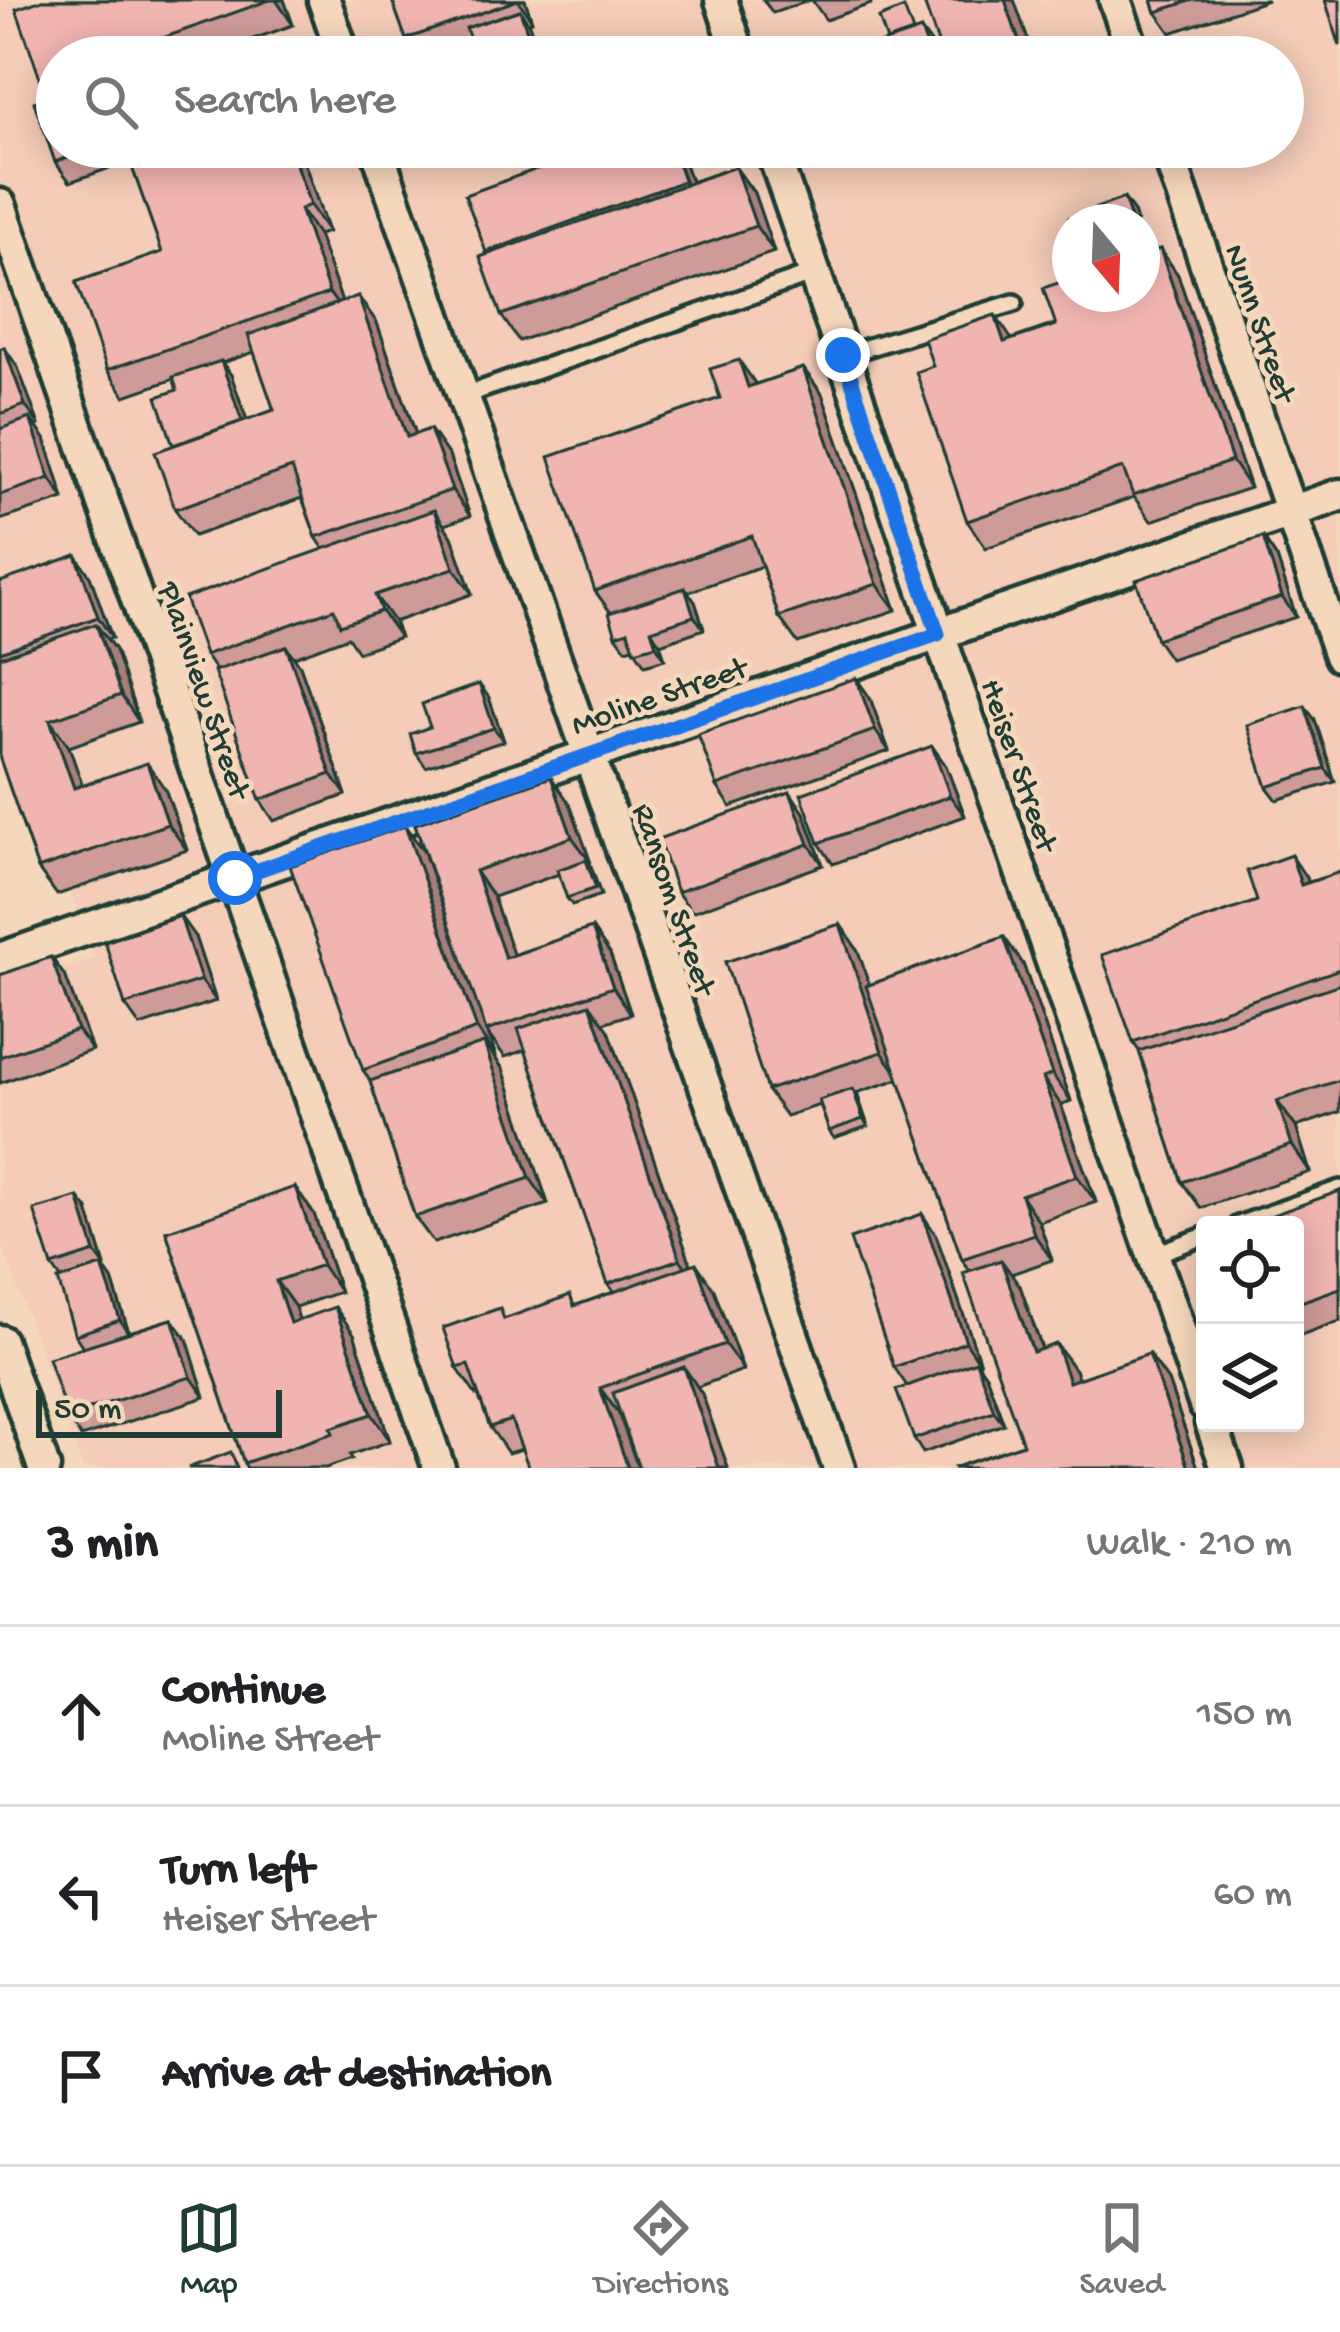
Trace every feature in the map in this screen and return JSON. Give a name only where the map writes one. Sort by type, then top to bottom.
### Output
[{"type":"street","points":[[324,0],[337,36]]},
{"type":"street","points":[[721,0],[733,36]]},
{"type":"street","points":[[1115,0],[1128,36]]},
{"type":"street","name":"Ransom Street","points":[[383,168],[839,1468]]},
{"type":"street","name":"Heiser Street","points":[[778,168],[1196,1379]]},
{"type":"street","name":"Nunn Street","points":[[1173,168],[1340,656]]},
{"type":"street","name":"Plainview Street","points":[[0,205],[439,1468]]},
{"type":"street","name":"Moline Street","points":[[0,959],[1340,495]]},
{"type":"street","points":[[0,1341],[44,1468]]},
{"type":"street","points":[[1214,1432],[1227,1468]]},
{"type":"lane","points":[[463,396],[814,272]]},
{"type":"lane","points":[[843,355],[1014,304]]},
{"type":"lane","points":[[1264,1216],[1340,1189]]},
{"type":"lane","points":[[1153,1255],[1196,1240]]},
{"type":"shaded area","points":[[0,0],[1340,0],[1340,1468],[83,1468],[0,1239],[0,989],[95,958],[0,703]]},
{"type":"building","points":[[42,0],[270,0],[168,36],[36,36],[36,67],[16,9]]},
{"type":"building","points":[[392,0],[518,0],[415,36],[405,36]]},
{"type":"building","points":[[923,0],[1005,0],[1017,36],[936,36]]},
{"type":"building","points":[[1152,0],[1193,0],[1156,12]]},
{"type":"building","points":[[1325,0],[1340,0],[1340,46]]},
{"type":"building","points":[[904,8],[913,32],[885,36],[879,18]]},
{"type":"building","points":[[520,10],[529,36],[469,36],[466,28]]},
{"type":"building","points":[[132,168],[297,168],[310,205],[300,209],[329,293],[107,370],[76,282],[162,252]]},
{"type":"building","points":[[540,168],[679,168],[684,181],[486,252],[465,195]]},
{"type":"building","points":[[732,168],[756,226],[501,315],[480,257]]},
{"type":"building","points":[[1160,249],[1232,461],[1133,495],[1123,468],[967,521],[916,372],[933,366],[924,339],[995,315],[1004,342],[1056,325],[1043,288],[1052,285],[1052,312],[1160,312]]},
{"type":"building","points":[[358,296],[407,437],[430,429],[452,490],[316,537],[292,468],[175,509],[155,452],[274,410],[248,335]]},
{"type":"building","points":[[4,347],[25,405],[0,414],[0,349]]},
{"type":"building","points":[[739,360],[748,387],[803,368],[877,584],[779,617],[752,536],[595,591],[549,457],[720,398],[710,369]]},
{"type":"building","points":[[221,361],[242,421],[173,445],[157,397],[177,390],[173,377]]},
{"type":"building","points":[[30,418],[50,478],[0,495],[0,429]]},
{"type":"building","points":[[434,510],[454,568],[375,595],[381,611],[340,625],[334,609],[205,655],[185,598]]},
{"type":"building","points":[[1263,537],[1282,597],[1156,639],[1136,580]]},
{"type":"building","points":[[76,555],[98,617],[0,652],[0,582]]},
{"type":"building","points":[[685,588],[694,616],[651,630],[656,645],[635,651],[628,631],[616,635],[609,613]]},
{"type":"building","points":[[96,624],[121,695],[50,720],[74,788],[147,763],[168,824],[38,869],[0,759],[0,657]]},
{"type":"building","points":[[286,646],[331,774],[260,800],[214,671]]},
{"type":"building","points":[[856,678],[875,730],[717,786],[698,734]]},
{"type":"building","points":[[479,684],[494,728],[416,753],[410,734],[430,727],[422,704]]},
{"type":"building","points":[[1305,706],[1325,768],[1267,787],[1247,725]]},
{"type":"building","points":[[932,746],[950,796],[819,843],[801,794]]},
{"type":"building","points":[[551,777],[572,837],[475,871],[505,958],[592,928],[613,987],[486,1031],[415,824]]},
{"type":"building","points":[[790,792],[809,844],[677,892],[658,839]]},
{"type":"building","points":[[405,826],[477,1029],[363,1070],[290,866]]},
{"type":"building","points":[[1291,855],[1301,885],[1340,872],[1340,969],[1133,1042],[1102,955],[1257,901],[1247,871]]},
{"type":"building","points":[[586,860],[596,888],[567,898],[557,870]]},
{"type":"building","points":[[180,916],[201,980],[125,1005],[105,942]]},
{"type":"building","points":[[840,924],[882,1052],[767,1090],[725,962]]},
{"type":"building","points":[[1004,937],[1052,1074],[1043,1078],[1077,1176],[1021,1195],[1034,1234],[962,1259],[866,986]]},
{"type":"building","points":[[51,957],[77,1030],[0,1057],[0,975]]},
{"type":"building","points":[[1340,984],[1340,1080],[1277,1101],[1292,1145],[1182,1182],[1139,1051]]},
{"type":"building","points":[[590,1004],[680,1259],[608,1284],[518,1029]]},
{"type":"building","points":[[484,1043],[530,1178],[415,1217],[370,1081]]},
{"type":"building","points":[[853,1089],[863,1119],[829,1131],[819,1100]]},
{"type":"building","points":[[295,1187],[322,1265],[276,1281],[290,1323],[335,1307],[372,1414],[331,1428],[333,1433],[244,1463],[166,1231]]},
{"type":"building","points":[[1340,1191],[1340,1288],[1304,1301],[1304,1216],[1270,1216]]},
{"type":"building","points":[[78,1197],[95,1252],[52,1266],[34,1210]]},
{"type":"building","points":[[922,1214],[966,1342],[894,1367],[850,1239]]},
{"type":"building","points":[[1001,1260],[1033,1352],[1056,1344],[1069,1382],[1149,1354],[1189,1468],[953,1468],[1023,1444],[963,1273]]},
{"type":"building","points":[[696,1263],[725,1344],[600,1388],[628,1468],[529,1468],[511,1420],[490,1427],[468,1365],[457,1368],[443,1328],[500,1308],[504,1319],[570,1295],[574,1306]]},
{"type":"building","points":[[102,1266],[120,1320],[75,1335],[58,1280]]},
{"type":"building","points":[[172,1319],[191,1377],[67,1416],[48,1358]]},
{"type":"building","points":[[976,1361],[994,1411],[914,1439],[896,1390]]},
{"type":"building","points":[[684,1367],[719,1468],[639,1468],[613,1393]]},
{"type":"building","points":[[231,1452],[237,1468],[188,1468]]},
{"type":"route","points":[[235,878],[938,634],[843,355]]}]
